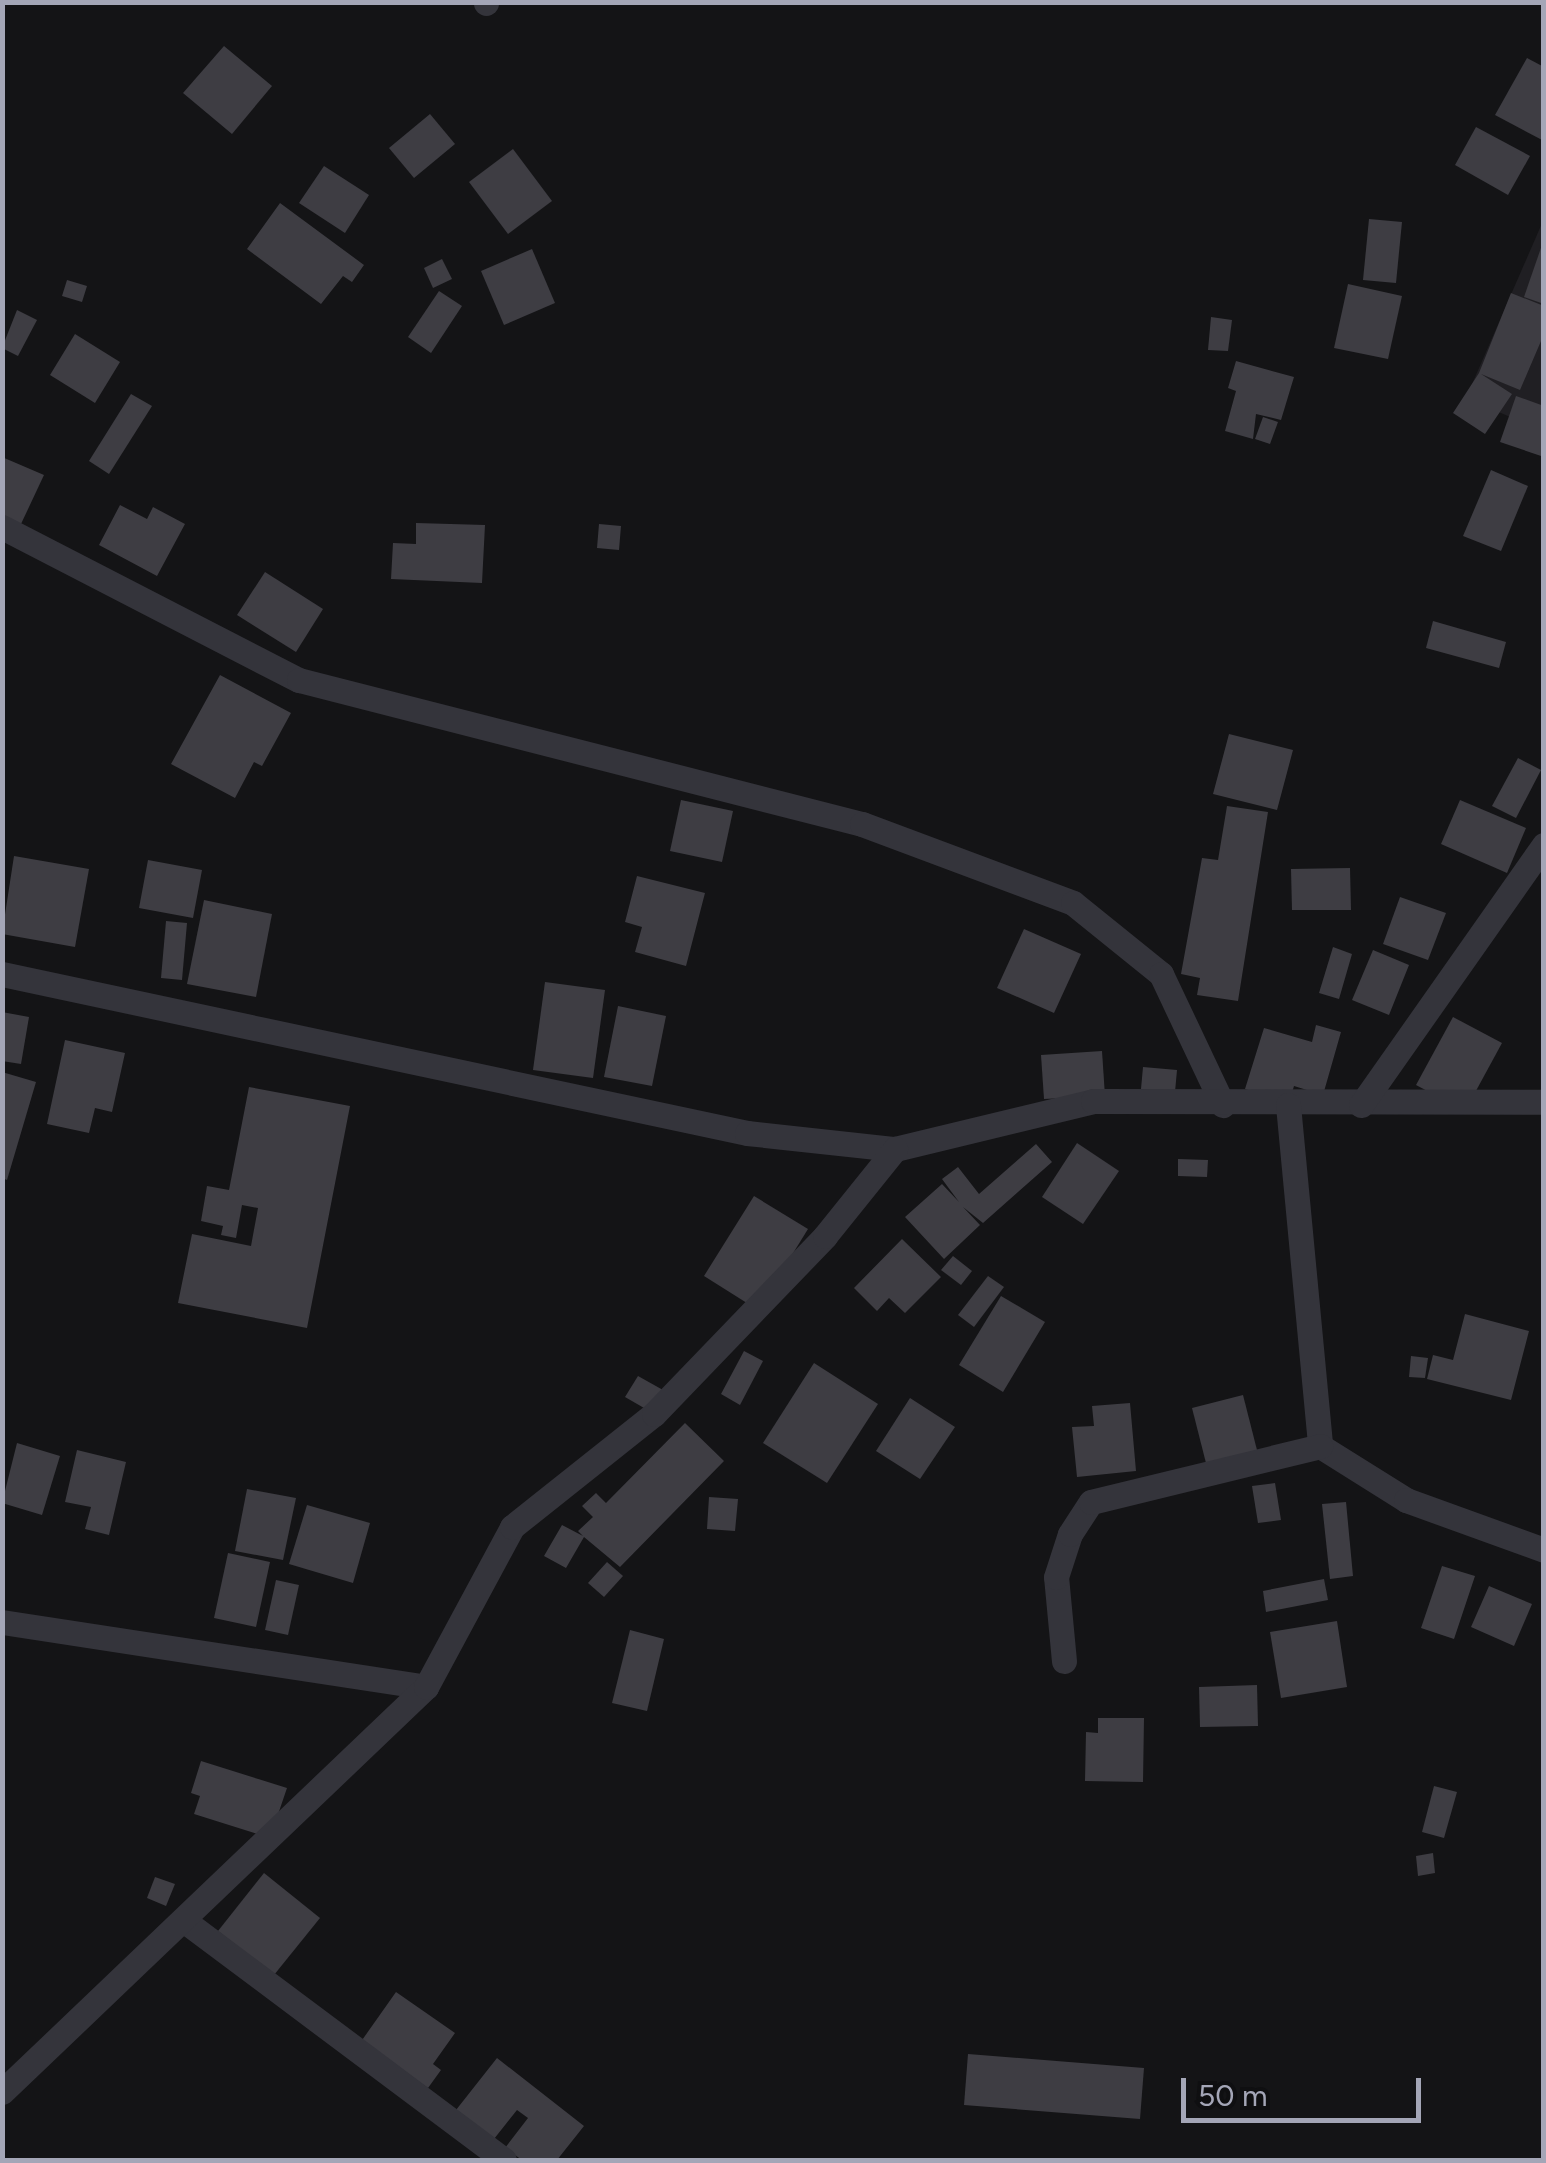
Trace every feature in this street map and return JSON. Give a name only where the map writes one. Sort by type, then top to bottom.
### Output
[{"type":"street","points":[[2,527],[299,680],[862,824],[1073,903],[1161,974],[1224,1105]]},
{"type":"street","points":[[1361,1105],[1544,846]]},
{"type":"street","points":[[2,974],[747,1133],[895,1148],[1092,1101],[1224,1105],[1544,1102]]},
{"type":"street","points":[[1288,1105],[1320,1446]]},
{"type":"street","points":[[2,2092],[186,1922],[426,1688],[512,1527],[654,1414],[825,1236],[895,1148]]},
{"type":"street","points":[[1064,1661],[1056,1576],[1070,1534],[1092,1502],[1320,1446],[1406,1500],[1544,1550]]},
{"type":"street","points":[[2,1622],[426,1688]]},
{"type":"street","points":[[186,1922],[504,2160]]},
{"type":"shaded area","points":[[1543,221],[1543,431],[1466,398]]},
{"type":"building","points":[[224,46],[272,86],[232,134],[183,93]]},
{"type":"building","points":[[1527,58],[1544,67],[1544,141],[1495,115]]},
{"type":"building","points":[[430,114],[455,144],[414,178],[389,148]]},
{"type":"building","points":[[1476,127],[1530,156],[1508,195],[1455,165]]},
{"type":"building","points":[[513,149],[552,201],[508,234],[469,182]]},
{"type":"building","points":[[324,166],[369,195],[345,233],[299,203]]},
{"type":"building","points":[[280,203],[364,265],[352,282],[343,276],[321,304],[247,249]]},
{"type":"building","points":[[1369,219],[1402,222],[1396,283],[1363,280]]},
{"type":"building","points":[[1544,242],[1544,304],[1524,297]]},
{"type":"building","points":[[532,249],[555,303],[504,325],[481,271]]},
{"type":"building","points":[[442,259],[452,279],[433,288],[424,268]]},
{"type":"building","points":[[67,280],[87,286],[82,302],[62,296]]},
{"type":"building","points":[[1348,284],[1402,296],[1388,359],[1334,348]]},
{"type":"building","points":[[439,291],[462,306],[431,353],[408,337]]},
{"type":"building","points":[[1511,293],[1544,306],[1544,334],[1520,390],[1481,374],[1512,394],[1485,434],[1453,413],[1479,373]]},
{"type":"building","points":[[17,310],[37,320],[18,356],[2,348]]},
{"type":"building","points":[[1211,317],[1232,320],[1228,351],[1208,350]]},
{"type":"building","points":[[75,334],[120,362],[95,403],[50,375]]},
{"type":"building","points":[[1236,361],[1294,377],[1281,420],[1256,414],[1253,439],[1225,431],[1236,391],[1228,388]]},
{"type":"building","points":[[131,394],[152,406],[109,474],[89,461]]},
{"type":"building","points":[[1516,396],[1544,406],[1544,457],[1500,442]]},
{"type":"building","points":[[1263,417],[1278,422],[1270,444],[1255,439]]},
{"type":"building","points":[[2,457],[44,475],[21,524],[2,516]]},
{"type":"building","points":[[1491,470],[1528,486],[1501,551],[1463,536]]},
{"type":"building","points":[[120,505],[147,519],[153,507],[185,524],[157,576],[99,545]]},
{"type":"building","points":[[416,523],[485,525],[482,583],[391,579],[393,543],[416,544]]},
{"type":"building","points":[[599,524],[621,526],[619,550],[597,548]]},
{"type":"building","points":[[265,572],[323,609],[296,652],[237,615]]},
{"type":"building","points":[[1433,621],[1506,642],[1499,668],[1426,648]]},
{"type":"building","points":[[220,675],[291,713],[262,766],[254,762],[235,798],[171,764]]},
{"type":"building","points":[[1229,734],[1293,750],[1277,810],[1213,794]]},
{"type":"building","points":[[1518,758],[1541,770],[1516,818],[1492,806]]},
{"type":"building","points":[[681,800],[733,811],[722,862],[670,851]]},
{"type":"building","points":[[1460,800],[1526,828],[1507,873],[1441,844]]},
{"type":"building","points":[[1227,806],[1268,812],[1238,1001],[1197,995],[1200,978],[1181,974],[1202,858],[1218,860]]},
{"type":"building","points":[[14,856],[89,869],[75,947],[2,934]]},
{"type":"building","points":[[148,860],[202,870],[193,918],[139,908]]},
{"type":"building","points":[[1350,868],[1351,910],[1292,910],[1291,869]]},
{"type":"building","points":[[637,876],[705,893],[686,966],[635,952],[642,927],[625,922]]},
{"type":"building","points":[[1400,897],[1446,913],[1428,960],[1383,944]]},
{"type":"building","points":[[204,900],[272,914],[256,997],[187,984]]},
{"type":"building","points":[[166,921],[187,923],[182,980],[161,978]]},
{"type":"building","points":[[1024,929],[1081,954],[1054,1013],[997,988]]},
{"type":"building","points":[[1333,947],[1352,954],[1339,999],[1319,993]]},
{"type":"building","points":[[1373,950],[1409,965],[1389,1015],[1352,1000]]},
{"type":"building","points":[[545,982],[605,990],[593,1078],[533,1070]]},
{"type":"building","points":[[618,1006],[666,1016],[652,1086],[604,1077]]},
{"type":"building","points":[[2,1012],[29,1017],[21,1064],[2,1061]]},
{"type":"building","points":[[1453,1017],[1502,1043],[1465,1111],[1416,1085]]},
{"type":"building","points":[[1316,1025],[1341,1032],[1323,1095],[1294,1086],[1289,1103],[1245,1089],[1264,1028],[1312,1042]]},
{"type":"building","points":[[65,1040],[125,1053],[112,1112],[95,1108],[89,1133],[47,1124]]},
{"type":"building","points":[[1102,1051],[1105,1096],[1044,1099],[1041,1055]]},
{"type":"building","points":[[1143,1067],[1177,1070],[1175,1092],[1141,1089]]},
{"type":"building","points":[[2,1072],[36,1082],[7,1180],[2,1178]]},
{"type":"building","points":[[249,1087],[350,1106],[307,1328],[178,1303],[192,1234],[251,1246],[258,1208],[242,1205],[236,1238],[221,1235],[223,1226],[201,1221],[207,1186],[229,1190]]},
{"type":"building","points":[[1077,1143],[1119,1171],[1083,1224],[1042,1197]]},
{"type":"building","points":[[1036,1144],[1052,1162],[983,1223],[963,1207],[980,1225],[944,1259],[905,1217],[942,1184],[959,1202],[942,1179],[958,1167],[979,1194]]},
{"type":"building","points":[[1178,1159],[1208,1160],[1207,1177],[1178,1176]]},
{"type":"building","points":[[754,1196],[808,1229],[758,1310],[704,1276]]},
{"type":"building","points":[[902,1239],[941,1277],[905,1313],[889,1298],[877,1311],[854,1288]]},
{"type":"building","points":[[953,1256],[972,1271],[961,1285],[941,1270]]},
{"type":"building","points":[[988,1276],[1004,1287],[974,1327],[958,1315]]},
{"type":"building","points":[[1001,1296],[1045,1322],[1003,1392],[959,1365]]},
{"type":"building","points":[[1465,1314],[1529,1331],[1511,1400],[1427,1379],[1433,1355],[1453,1360]]},
{"type":"building","points":[[744,1351],[763,1361],[740,1405],[721,1394]]},
{"type":"building","points":[[1411,1356],[1428,1358],[1425,1378],[1409,1377]]},
{"type":"building","points":[[814,1363],[878,1404],[827,1483],[763,1443]]},
{"type":"building","points":[[638,1376],[663,1390],[651,1412],[625,1397]]},
{"type":"building","points":[[1243,1395],[1258,1454],[1207,1467],[1192,1408]]},
{"type":"building","points":[[910,1398],[955,1427],[920,1479],[876,1451]]},
{"type":"building","points":[[1130,1403],[1136,1471],[1077,1477],[1072,1427],[1094,1426],[1092,1406]]},
{"type":"building","points":[[685,1423],[724,1461],[620,1567],[584,1537],[566,1568],[544,1556],[562,1525],[583,1536],[578,1531],[593,1517],[582,1506],[596,1493],[606,1503]]},
{"type":"building","points":[[17,1443],[60,1456],[42,1515],[2,1503]]},
{"type":"building","points":[[77,1450],[126,1462],[109,1535],[85,1529],[91,1507],[65,1502]]},
{"type":"building","points":[[1275,1483],[1281,1520],[1258,1523],[1252,1486]]},
{"type":"building","points":[[247,1489],[296,1498],[283,1560],[235,1551]]},
{"type":"building","points":[[709,1497],[738,1499],[735,1531],[707,1529]]},
{"type":"building","points":[[1346,1502],[1353,1576],[1330,1579],[1322,1504]]},
{"type":"building","points":[[307,1505],[370,1523],[353,1583],[289,1564]]},
{"type":"building","points":[[228,1553],[270,1562],[256,1627],[214,1618]]},
{"type":"building","points":[[607,1562],[623,1576],[604,1597],[588,1583]]},
{"type":"building","points":[[1442,1566],[1475,1576],[1454,1639],[1421,1628]]},
{"type":"building","points":[[1324,1579],[1328,1600],[1266,1612],[1263,1591]]},
{"type":"building","points":[[276,1580],[299,1585],[288,1635],[265,1630]]},
{"type":"building","points":[[1489,1586],[1532,1604],[1514,1646],[1471,1627]]},
{"type":"building","points":[[1337,1621],[1347,1687],[1281,1698],[1270,1632]]},
{"type":"building","points":[[630,1630],[664,1639],[647,1711],[612,1703]]},
{"type":"building","points":[[1257,1685],[1258,1726],[1200,1727],[1199,1687]]},
{"type":"building","points":[[1098,1718],[1144,1718],[1143,1782],[1085,1781],[1086,1732],[1098,1733]]},
{"type":"building","points":[[201,1761],[287,1788],[270,1838],[194,1814],[200,1796],[191,1793]]},
{"type":"building","points":[[1434,1786],[1457,1792],[1444,1838],[1422,1832]]},
{"type":"building","points":[[1433,1853],[1435,1873],[1418,1876],[1416,1856]]},
{"type":"building","points":[[264,1873],[320,1918],[274,1975],[218,1931]]},
{"type":"building","points":[[155,1877],[175,1884],[166,1906],[147,1898]]},
{"type":"building","points":[[396,1992],[455,2033],[433,2064],[441,2070],[428,2088],[360,2043]]},
{"type":"building","points":[[968,2054],[1144,2068],[1140,2119],[964,2105]]},
{"type":"building","points":[[497,2058],[584,2126],[557,2160],[522,2160],[505,2148],[528,2118],[517,2110],[494,2139],[456,2110]]}]
